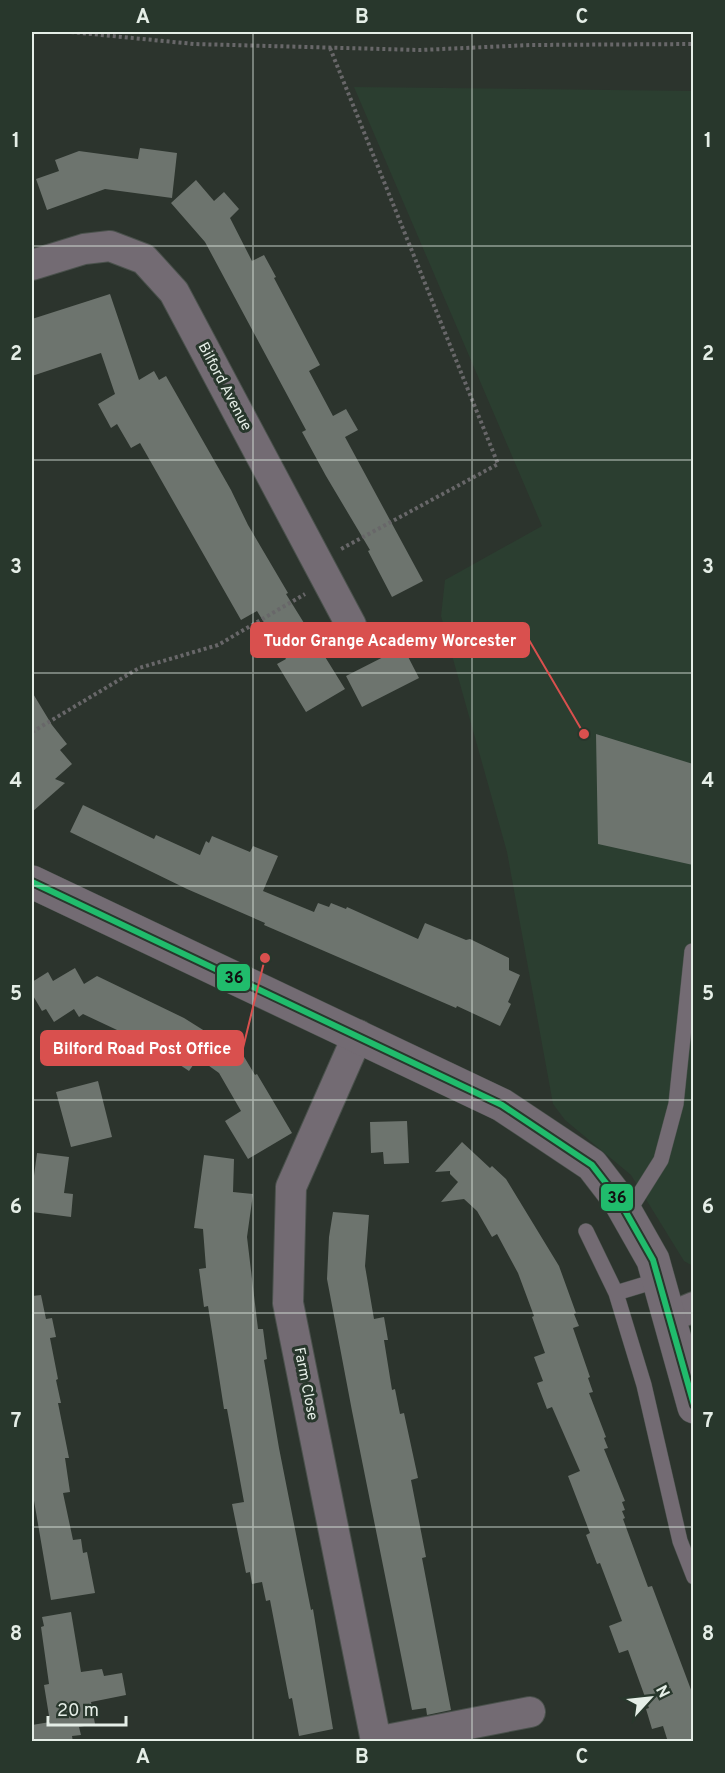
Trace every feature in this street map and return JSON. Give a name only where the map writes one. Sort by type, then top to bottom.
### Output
[{"type":"street","name":"Bilford Avenue","points":[[32,265],[84,249],[110,246],[144,259],[174,292],[351,626]]},
{"type":"street","points":[[32,882],[502,1105],[592,1165],[619,1200],[653,1260],[659,1280],[681,1312],[693,1407]]},
{"type":"street","name":"Farm Close","points":[[358,1035],[291,1187],[288,1303],[376,1741],[530,1712]]},
{"type":"lane","points":[[627,1214],[661,1160],[676,1104],[692,951]]},
{"type":"lane","points":[[586,1231],[615,1293],[644,1385],[680,1541],[693,1577]]},
{"type":"lane","points":[[615,1293],[659,1280]]},
{"type":"path","points":[[71,32],[194,44],[420,50],[531,45],[693,44]]},
{"type":"path","points":[[32,732],[139,668],[218,645],[322,572],[498,464],[330,48]]},
{"type":"shaded area","points":[[354,87],[693,91],[693,1266],[684,1261],[631,1175],[565,1120],[553,1104],[507,852],[441,616],[445,580],[542,526]]},
{"type":"building","points":[[140,148],[177,153],[172,198],[105,189],[47,210],[36,179],[59,171],[55,160],[79,151],[138,159]]},
{"type":"building","points":[[196,180],[214,201],[224,192],[239,209],[230,218],[252,261],[264,255],[276,277],[274,278],[320,365],[309,371],[333,416],[346,409],[358,430],[345,437],[423,581],[392,597],[368,551],[370,550],[302,432],[306,430],[205,242],[171,203]]},
{"type":"building","points":[[110,294],[139,380],[154,371],[159,380],[166,376],[288,593],[286,594],[345,689],[306,712],[277,664],[286,659],[257,611],[241,620],[140,443],[131,448],[117,424],[111,428],[98,404],[115,394],[101,353],[32,376],[32,319]]},
{"type":"building","points":[[403,647],[419,678],[362,707],[346,676]]},
{"type":"building","points":[[32,692],[52,725],[67,744],[60,750],[72,764],[55,779],[65,783],[32,812]]},
{"type":"building","points":[[596,734],[693,764],[693,865],[598,844]]},
{"type":"building","points":[[83,805],[154,839],[156,835],[200,855],[206,841],[209,843],[212,836],[250,852],[253,846],[278,856],[263,891],[314,912],[318,903],[329,907],[331,903],[346,909],[347,907],[418,939],[425,923],[466,940],[470,939],[509,958],[509,970],[520,975],[508,1002],[511,1004],[500,1026],[264,925],[265,923],[187,889],[70,832]]},
{"type":"building","points":[[75,968],[84,984],[97,976],[184,1018],[243,1055],[292,1133],[248,1159],[225,1121],[241,1111],[219,1073],[198,1058],[189,1071],[165,1055],[166,1053],[83,1014],[79,1017],[74,1009],[54,1022],[46,1009],[42,1011],[32,994],[32,982],[48,972],[53,981]]},
{"type":"building","points":[[98,1081],[112,1137],[71,1147],[56,1092]]},
{"type":"building","points":[[407,1121],[409,1163],[384,1164],[383,1152],[371,1153],[370,1122]]},
{"type":"building","points":[[462,1142],[490,1168],[492,1166],[506,1179],[559,1266],[576,1313],[574,1314],[579,1326],[573,1328],[590,1377],[588,1378],[593,1392],[589,1393],[606,1437],[604,1438],[608,1448],[604,1449],[625,1501],[622,1502],[625,1510],[622,1511],[625,1518],[623,1519],[648,1587],[652,1586],[693,1695],[693,1742],[668,1742],[663,1726],[652,1729],[646,1709],[649,1708],[628,1650],[619,1653],[609,1626],[622,1621],[600,1563],[597,1564],[586,1535],[590,1533],[568,1476],[580,1471],[552,1407],[547,1409],[537,1383],[543,1381],[534,1357],[545,1353],[518,1273],[497,1234],[492,1237],[477,1211],[464,1199],[441,1202],[458,1182],[450,1171],[435,1172]]},
{"type":"building","points":[[37,1153],[69,1157],[64,1193],[73,1194],[71,1217],[32,1212]]},
{"type":"building","points":[[204,1155],[234,1159],[233,1192],[253,1194],[247,1237],[258,1329],[263,1329],[267,1359],[264,1360],[279,1448],[311,1610],[313,1609],[333,1729],[299,1736],[292,1698],[289,1699],[270,1600],[266,1601],[262,1582],[252,1584],[250,1572],[246,1573],[232,1504],[244,1502],[227,1409],[224,1409],[208,1306],[204,1307],[199,1269],[206,1268],[203,1229],[194,1228]]},
{"type":"building","points":[[333,1212],[369,1215],[365,1266],[374,1319],[384,1317],[388,1340],[384,1340],[392,1390],[395,1389],[400,1414],[404,1413],[418,1478],[411,1480],[426,1557],[422,1558],[451,1710],[427,1715],[426,1708],[412,1710],[327,1279]]},
{"type":"building","points":[[41,1295],[46,1319],[52,1318],[56,1337],[50,1338],[61,1403],[58,1403],[69,1458],[65,1458],[70,1492],[63,1493],[73,1540],[81,1539],[83,1553],[87,1552],[95,1593],[51,1600],[32,1489],[32,1296]]},
{"type":"building","points":[[71,1612],[81,1672],[102,1669],[104,1676],[122,1673],[126,1695],[91,1702],[95,1724],[79,1727],[81,1735],[72,1736],[73,1742],[32,1742],[32,1725],[50,1722],[44,1685],[49,1684],[41,1627],[44,1626],[42,1617]]},
{"type":"transit line","name":"36","points":[[32,882],[502,1105],[592,1165],[619,1200],[653,1260],[694,1405]]},
{"type":"place","name":"Tudor Grange Academy Worcester","points":[[584,734]]},
{"type":"place","name":"Bilford Road Post Office","points":[[265,958]]}]
